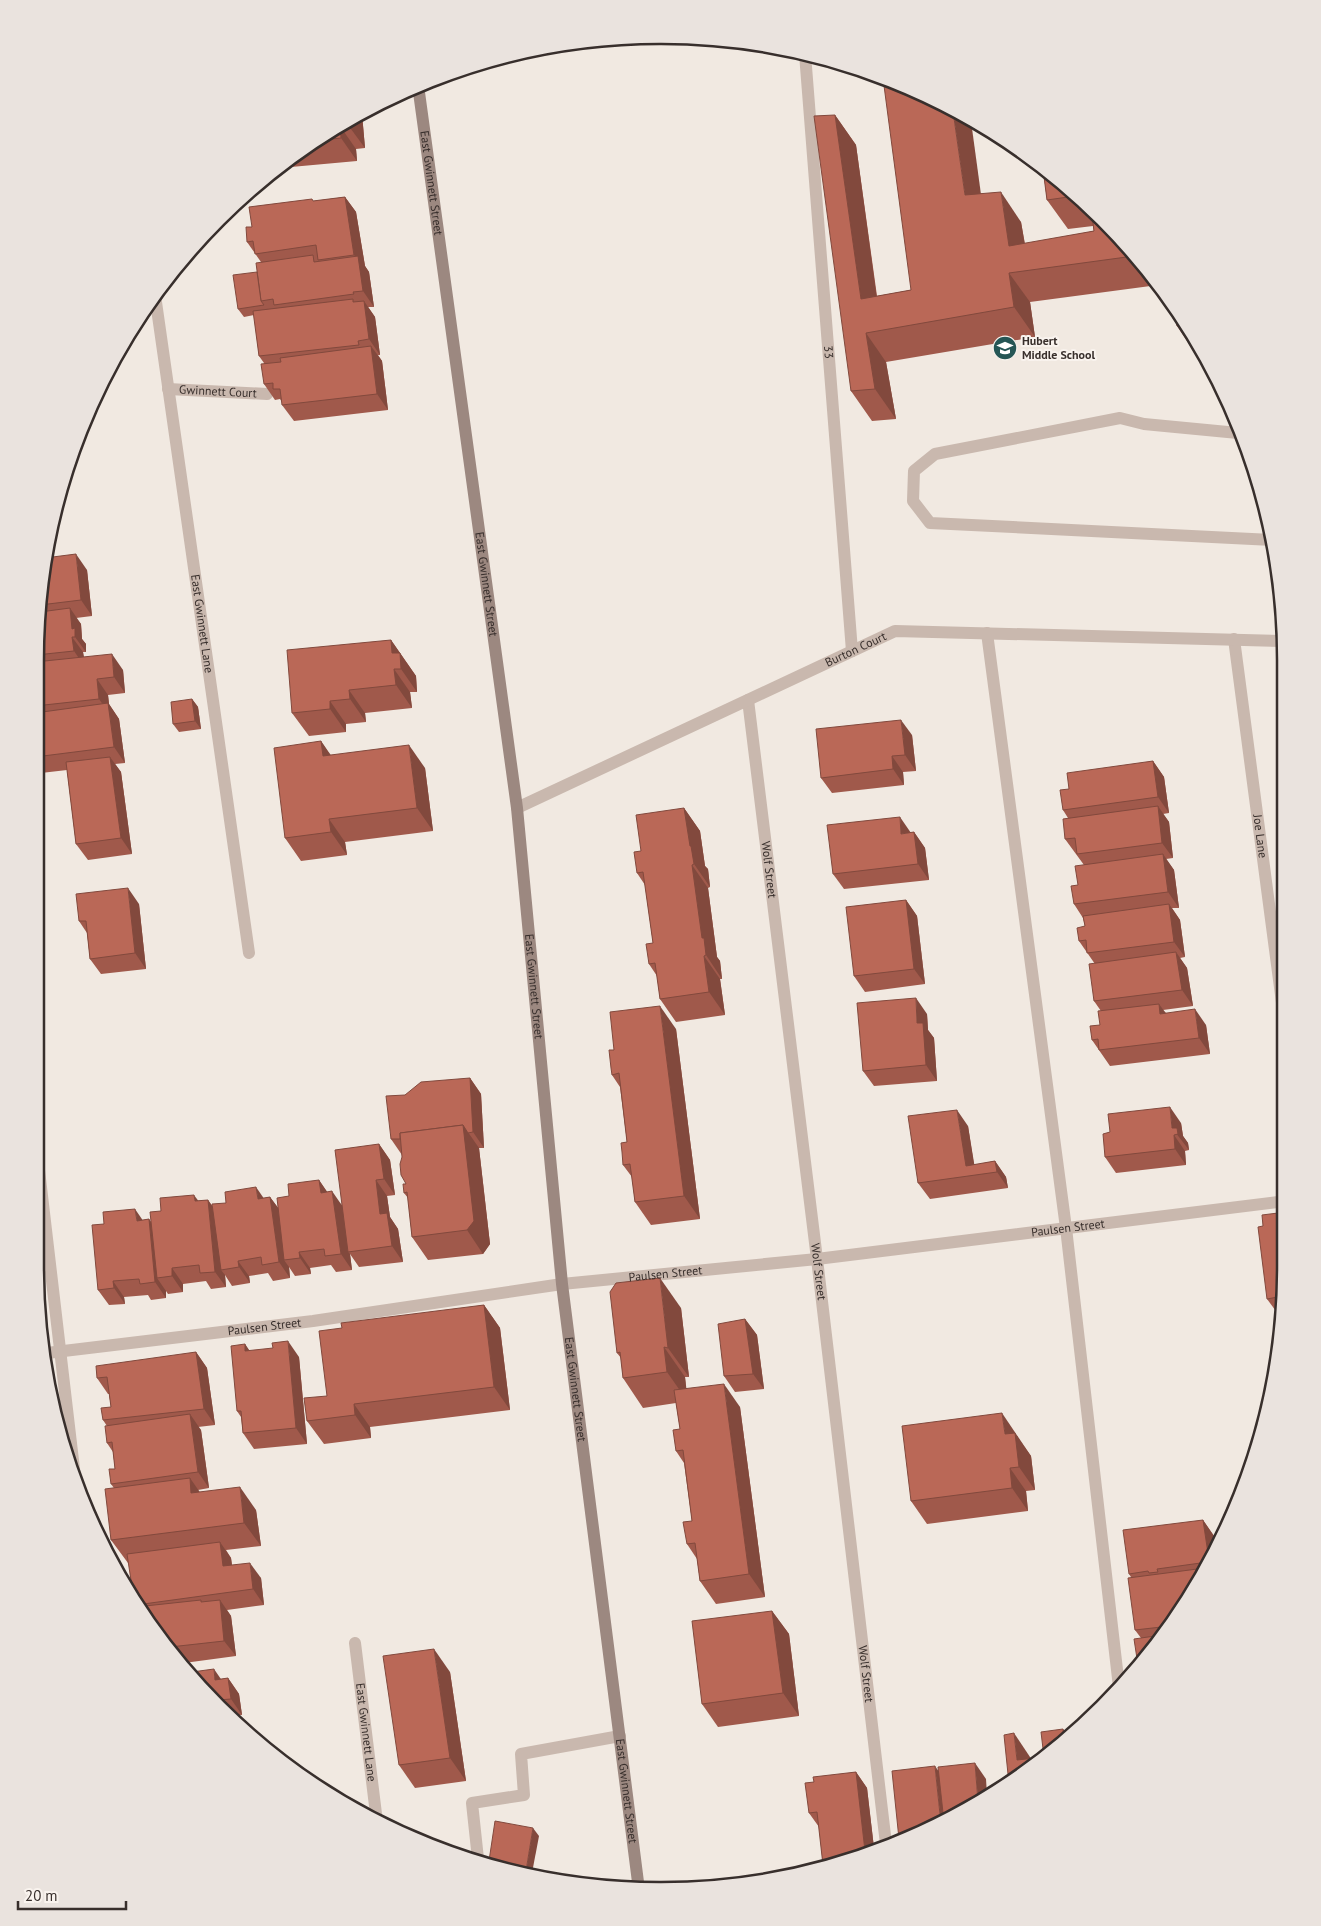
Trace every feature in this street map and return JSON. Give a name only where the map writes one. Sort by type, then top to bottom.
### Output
[{"type":"main road","name":"East Gwinnett Street","points":[[419,93],[517,808],[562,1284],[638,1881]]},
{"type":"street","name":"33","points":[[806,62],[852,651]]},
{"type":"street","name":"East Gwinnett Lane","points":[[156,306],[249,953]]},
{"type":"street","name":"Gwinnett Court","points":[[168,389],[267,394]]},
{"type":"street","points":[[1233,433],[1144,424],[1120,418],[935,454],[914,472],[913,501],[930,523],[1265,540]]},
{"type":"street","name":"Burton Court","points":[[517,808],[895,631],[1277,641]]},
{"type":"street","points":[[987,633],[1066,1228],[1119,1678]]},
{"type":"street","name":"Joe Lane","points":[[1234,640],[1277,966]]},
{"type":"street","name":"Wolf Street","points":[[748,700],[817,1258],[885,1840]]},
{"type":"street","name":"Paulsen Street","points":[[50,1353],[313,1321],[562,1284],[817,1258],[1277,1202]]},
{"type":"street","points":[[44,1211],[72,1450]]},
{"type":"street","name":"East Gwinnett Lane","points":[[355,1643],[376,1813]]},
{"type":"street","points":[[478,1854],[472,1803],[524,1795],[521,1754],[620,1736]]},
{"type":"building","points":[[884,86],[954,118],[965,195],[1001,192],[1009,246],[1094,231],[1093,220],[1127,257],[1009,273],[1014,307],[866,333],[875,389],[851,391],[814,116],[835,115],[861,299],[911,290]]},
{"type":"building","points":[[341,133],[341,138],[332,139]]},
{"type":"building","points":[[1044,178],[1067,197],[1047,200]]},
{"type":"building","points":[[345,197],[354,255],[318,260],[316,245],[255,254],[253,241],[247,242],[246,227],[252,227],[249,207]]},
{"type":"building","points":[[313,255],[314,262],[358,256],[363,291],[353,292],[354,294],[274,305],[273,299],[261,301],[256,263]]},
{"type":"building","points":[[257,272],[261,301],[264,305],[238,309],[233,275]]},
{"type":"building","points":[[353,299],[353,302],[364,301],[369,339],[358,341],[359,345],[259,356],[253,311]]},
{"type":"building","points":[[371,346],[377,394],[282,405],[280,389],[273,389],[273,383],[264,384],[261,364],[281,362],[280,358]]},
{"type":"building","points":[[76,554],[81,600],[47,604],[53,557]]},
{"type":"building","points":[[70,608],[72,629],[75,628],[75,637],[72,637],[74,651],[44,654],[46,611]]},
{"type":"building","points":[[391,640],[392,653],[400,653],[401,669],[394,669],[396,685],[349,690],[350,699],[330,701],[330,709],[292,713],[287,650]]},
{"type":"building","points":[[112,654],[114,677],[97,679],[99,699],[44,705],[44,661]]},
{"type":"building","points":[[192,699],[195,721],[173,724],[171,702]]},
{"type":"building","points":[[108,703],[114,747],[44,756],[44,712]]},
{"type":"building","points":[[901,720],[905,755],[892,756],[893,769],[821,778],[816,729]]},
{"type":"building","points":[[321,741],[323,756],[409,745],[417,808],[329,819],[331,832],[285,838],[274,748]]},
{"type":"building","points":[[110,757],[121,838],[76,844],[66,762]]},
{"type":"building","points":[[1153,761],[1158,797],[1063,810],[1060,790],[1069,789],[1067,773]]},
{"type":"building","points":[[1158,806],[1162,843],[1077,854],[1075,838],[1065,839],[1063,819]]},
{"type":"building","points":[[684,808],[694,864],[692,865],[702,938],[704,938],[706,955],[704,956],[709,992],[660,999],[655,963],[649,964],[646,944],[653,943],[643,872],[637,873],[634,852],[641,851],[636,815]]},
{"type":"building","points":[[900,817],[901,834],[914,832],[918,864],[833,874],[827,825]]},
{"type":"building","points":[[1163,854],[1168,892],[1074,904],[1071,886],[1078,885],[1075,866]]},
{"type":"building","points":[[128,888],[135,953],[90,959],[86,921],[79,921],[76,894]]},
{"type":"building","points":[[906,900],[914,969],[854,976],[846,907]]},
{"type":"building","points":[[1169,904],[1174,942],[1087,953],[1086,940],[1079,941],[1077,928],[1085,926],[1083,916]]},
{"type":"building","points":[[1176,952],[1182,990],[1094,1001],[1089,964]]},
{"type":"building","points":[[916,998],[917,1023],[923,1023],[926,1065],[863,1071],[857,1003]]},
{"type":"building","points":[[1159,1004],[1160,1014],[1195,1009],[1199,1038],[1099,1050],[1098,1039],[1092,1040],[1090,1026],[1100,1025],[1098,1011]]},
{"type":"building","points":[[660,1006],[684,1196],[635,1202],[630,1164],[623,1165],[621,1143],[627,1142],[619,1073],[612,1075],[611,1068],[609,1050],[614,1050],[610,1012]]},
{"type":"building","points":[[470,1078],[473,1132],[468,1133],[463,1125],[400,1133],[400,1139],[391,1139],[386,1096],[405,1095],[421,1082]]},
{"type":"building","points":[[1170,1107],[1172,1128],[1177,1128],[1178,1134],[1174,1135],[1175,1149],[1105,1157],[1103,1134],[1110,1132],[1108,1114]]},
{"type":"building","points":[[957,1110],[966,1166],[995,1161],[997,1172],[918,1183],[908,1116]]},
{"type":"building","points":[[463,1125],[474,1221],[467,1230],[412,1237],[407,1192],[404,1193],[403,1184],[406,1184],[401,1175],[400,1133]]},
{"type":"building","points":[[379,1144],[384,1179],[376,1180],[380,1214],[387,1213],[392,1246],[348,1252],[335,1150]]},
{"type":"building","points":[[319,1180],[321,1193],[332,1191],[341,1254],[325,1256],[324,1249],[299,1252],[300,1258],[284,1260],[277,1198],[289,1196],[288,1184]]},
{"type":"building","points":[[256,1187],[258,1199],[270,1197],[279,1262],[262,1265],[261,1257],[238,1261],[239,1267],[221,1270],[212,1204],[226,1203],[225,1192]]},
{"type":"building","points":[[194,1195],[195,1201],[208,1200],[215,1272],[200,1273],[199,1265],[172,1268],[172,1276],[157,1278],[150,1212],[161,1211],[160,1198]]},
{"type":"building","points":[[135,1209],[137,1221],[149,1219],[155,1282],[140,1284],[139,1279],[113,1281],[114,1288],[98,1290],[92,1225],[104,1224],[103,1212]]},
{"type":"building","points":[[1277,1213],[1276,1297],[1267,1299],[1258,1227],[1263,1226],[1262,1215]]},
{"type":"building","points":[[660,1278],[668,1348],[664,1347],[667,1372],[623,1378],[620,1352],[617,1353],[610,1292],[616,1283]]},
{"type":"building","points":[[484,1305],[494,1387],[354,1404],[355,1415],[307,1421],[304,1398],[327,1396],[319,1331],[342,1328],[341,1323]]},
{"type":"building","points":[[745,1319],[753,1374],[724,1376],[718,1324]]},
{"type":"building","points":[[288,1341],[296,1428],[243,1433],[241,1411],[237,1411],[231,1346],[245,1344],[245,1351],[273,1348],[272,1343]]},
{"type":"building","points":[[196,1352],[204,1409],[103,1420],[101,1408],[111,1407],[107,1377],[97,1378],[96,1366]]},
{"type":"building","points":[[724,1384],[749,1574],[700,1581],[695,1543],[687,1544],[683,1522],[692,1521],[683,1450],[676,1451],[673,1430],[680,1429],[674,1390]]},
{"type":"building","points":[[1002,1413],[1005,1434],[1015,1433],[1019,1467],[1010,1468],[1012,1488],[911,1501],[902,1426]]},
{"type":"building","points":[[190,1414],[198,1472],[111,1484],[109,1469],[115,1469],[112,1442],[107,1443],[105,1426]]},
{"type":"building","points":[[190,1478],[191,1493],[240,1487],[244,1523],[111,1540],[105,1489]]},
{"type":"building","points":[[1203,1520],[1208,1550],[1201,1563],[1157,1569],[1158,1572],[1149,1573],[1148,1571],[1129,1574],[1123,1530]]},
{"type":"building","points":[[220,1542],[223,1566],[250,1563],[253,1589],[145,1604],[131,1582],[127,1554]]},
{"type":"building","points":[[1198,1569],[1160,1627],[1135,1630],[1128,1578]]},
{"type":"building","points":[[201,1600],[201,1602],[220,1600],[224,1641],[176,1646],[147,1606]]},
{"type":"building","points":[[772,1611],[783,1693],[702,1704],[692,1621]]},
{"type":"building","points":[[1153,1636],[1137,1657],[1134,1639]]},
{"type":"building","points":[[434,1649],[450,1758],[399,1765],[383,1656]]},
{"type":"building","points":[[214,1669],[215,1680],[228,1678],[231,1699],[222,1700],[196,1671]]},
{"type":"building","points":[[1063,1729],[1063,1732],[1043,1749],[1041,1732]]},
{"type":"building","points":[[1014,1733],[1017,1760],[1031,1758],[1008,1774],[1004,1735]]},
{"type":"building","points":[[975,1763],[977,1795],[943,1814],[938,1767]]},
{"type":"building","points":[[935,1766],[940,1815],[899,1834],[892,1771]]},
{"type":"building","points":[[856,1772],[865,1848],[822,1860],[817,1812],[809,1813],[805,1783],[814,1782],[813,1777]]},
{"type":"building","points":[[495,1821],[533,1828],[527,1867],[489,1858]]},
{"type":"place","name":"Hubert Middle School","points":[[1005,348]]}]
